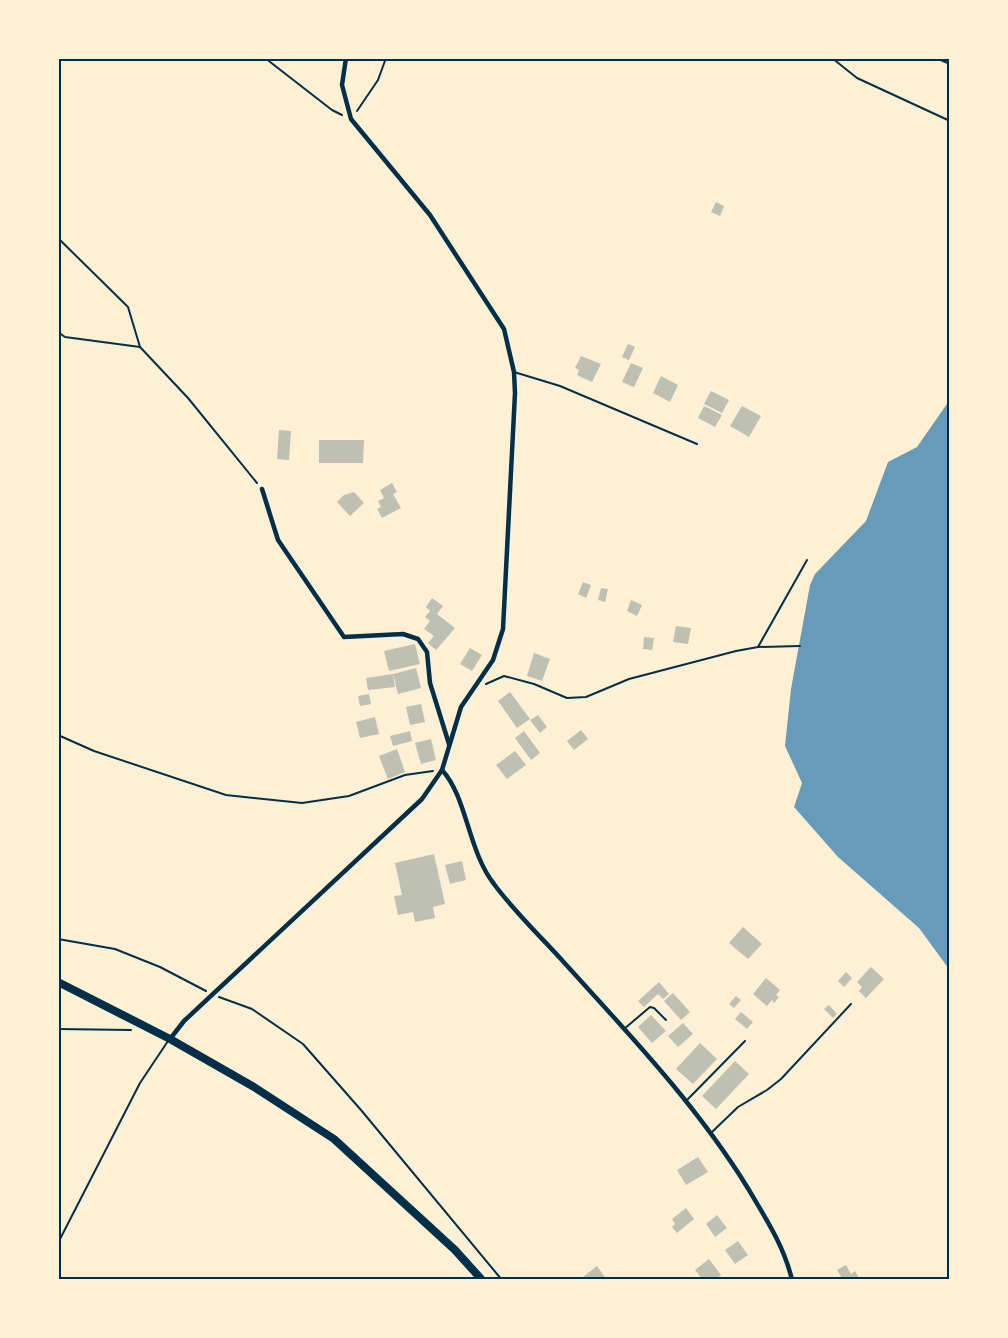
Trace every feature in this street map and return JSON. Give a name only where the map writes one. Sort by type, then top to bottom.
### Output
[{"type":"main road","points":[[58,982],[170,1039],[254,1087],[334,1139],[455,1250],[482,1280]]},
{"type":"street","points":[[170,1039],[184,1020],[422,799],[442,770],[461,707],[494,660],[503,629],[514,372],[504,329],[430,215],[351,119],[342,85],[346,58]]},
{"type":"street","points":[[262,489],[278,540],[344,637],[403,634],[418,639],[427,652],[430,682],[449,747]]},
{"type":"street","points":[[442,770],[452,781],[472,844],[493,883],[659,1067],[729,1159],[777,1238],[788,1262],[792,1280]]},
{"type":"lane","points":[[514,372],[560,386],[697,444]]},
{"type":"lane","points":[[710,1134],[738,1107],[781,1079],[851,1004]]},
{"type":"lane","points":[[624,1029],[650,1007],[666,1020]]},
{"type":"lane","points":[[58,1243],[140,1083],[170,1039]]},
{"type":"lane","points":[[686,1102],[745,1041]]},
{"type":"path","points":[[265,58],[332,110],[351,119],[378,81],[387,58]]},
{"type":"path","points":[[832,58],[857,78],[950,121]]},
{"type":"path","points":[[936,58],[950,64]]},
{"type":"path","points":[[58,238],[128,307],[140,347],[188,398],[262,489]]},
{"type":"path","points":[[58,332],[65,337],[140,347]]},
{"type":"path","points":[[758,647],[807,560]]},
{"type":"path","points":[[475,689],[504,676],[534,684],[567,698],[586,697],[629,679],[758,647],[800,646]]},
{"type":"path","points":[[58,735],[94,750],[226,795],[302,803],[350,796],[405,775],[442,770]]},
{"type":"path","points":[[58,939],[115,949],[160,967],[212,994],[252,1009],[303,1044],[362,1110],[502,1280]]},
{"type":"path","points":[[58,1029],[109,1031],[146,1028]]},
{"type":"water","points":[[949,401],[949,969],[919,928],[838,857],[794,807],[802,783],[785,746],[791,689],[810,585],[815,574],[866,521],[888,462],[917,447]]},
{"type":"building","points":[[716,202],[724,206],[720,216],[711,212]]},
{"type":"building","points":[[628,344],[635,347],[629,360],[622,357]]},
{"type":"building","points":[[581,356],[601,364],[592,382],[577,375],[579,370],[575,368]]},
{"type":"building","points":[[631,363],[643,368],[634,387],[622,382]]},
{"type":"building","points":[[661,376],[678,385],[670,402],[653,393]]},
{"type":"building","points":[[711,391],[729,400],[722,413],[704,404]]},
{"type":"building","points":[[704,406],[722,415],[715,427],[698,418]]},
{"type":"building","points":[[742,406],[761,416],[749,437],[730,426]]},
{"type":"building","points":[[279,430],[291,431],[289,460],[277,459]]},
{"type":"building","points":[[319,440],[364,440],[363,463],[319,463]]},
{"type":"building","points":[[392,483],[397,492],[393,494],[401,508],[382,518],[377,509],[381,507],[378,501],[384,498],[380,490]]},
{"type":"building","points":[[354,492],[364,503],[350,516],[337,502],[344,495]]},
{"type":"building","points":[[583,582],[591,585],[586,598],[578,594]]},
{"type":"building","points":[[601,588],[608,589],[605,602],[598,600]]},
{"type":"building","points":[[432,598],[443,606],[437,614],[455,628],[436,650],[428,643],[434,636],[424,629],[430,621],[425,617],[430,611],[426,607]]},
{"type":"building","points":[[631,600],[642,605],[637,616],[627,611]]},
{"type":"building","points":[[676,626],[691,628],[688,644],[673,642]]},
{"type":"building","points":[[644,637],[654,638],[652,650],[643,649]]},
{"type":"building","points":[[415,644],[420,664],[389,671],[384,651]]},
{"type":"building","points":[[470,648],[482,655],[472,671],[460,664]]},
{"type":"building","points":[[534,653],[550,659],[542,681],[527,676]]},
{"type":"building","points":[[416,668],[421,688],[398,694],[393,674]]},
{"type":"building","points":[[393,674],[395,687],[368,690],[366,678]]},
{"type":"building","points":[[510,692],[530,719],[517,728],[498,701]]},
{"type":"building","points":[[369,694],[371,704],[360,706],[358,696]]},
{"type":"building","points":[[421,704],[425,722],[410,725],[406,707]]},
{"type":"building","points":[[538,715],[547,727],[540,733],[530,720]]},
{"type":"building","points":[[375,717],[379,734],[360,738],[356,722]]},
{"type":"building","points":[[581,730],[588,739],[574,750],[567,741]]},
{"type":"building","points":[[410,731],[412,741],[393,746],[390,736]]},
{"type":"building","points":[[524,731],[540,753],[531,760],[515,738]]},
{"type":"building","points":[[431,739],[436,760],[421,764],[415,743]]},
{"type":"building","points":[[397,749],[405,772],[388,779],[379,756]]},
{"type":"building","points":[[515,751],[526,765],[507,779],[496,765]]},
{"type":"building","points":[[434,854],[445,904],[433,907],[435,918],[415,922],[413,912],[398,915],[394,896],[402,895],[395,863]]},
{"type":"building","points":[[462,861],[466,880],[450,884],[445,865]]},
{"type":"building","points":[[743,927],[762,944],[748,959],[729,943]]},
{"type":"building","points":[[871,967],[884,979],[866,998],[859,991],[862,987],[857,982]]},
{"type":"building","points":[[846,972],[852,978],[844,987],[838,981]]},
{"type":"building","points":[[766,978],[780,990],[776,995],[779,997],[767,1006],[753,994]]},
{"type":"building","points":[[659,982],[669,994],[663,999],[658,994],[644,1007],[638,1001]]},
{"type":"building","points":[[673,993],[690,1012],[681,1020],[664,1001]]},
{"type":"building","points":[[736,996],[741,1000],[734,1008],[729,1004]]},
{"type":"building","points":[[829,1005],[837,1014],[833,1018],[824,1009]]},
{"type":"building","points":[[741,1012],[753,1022],[747,1029],[735,1019]]},
{"type":"building","points":[[651,1015],[666,1031],[652,1043],[638,1027]]},
{"type":"building","points":[[683,1023],[693,1034],[678,1047],[668,1036]]},
{"type":"building","points":[[700,1043],[717,1059],[693,1084],[676,1069]]},
{"type":"building","points":[[735,1061],[749,1074],[716,1109],[702,1096]]},
{"type":"building","points":[[698,1157],[708,1172],[686,1185],[677,1170]]},
{"type":"building","points":[[686,1208],[694,1219],[677,1233],[672,1227],[675,1224],[672,1219]]},
{"type":"building","points":[[717,1215],[727,1228],[715,1237],[706,1224]]},
{"type":"building","points":[[738,1241],[748,1255],[735,1264],[725,1250]]},
{"type":"building","points":[[709,1259],[721,1275],[715,1280],[703,1280],[695,1270]]},
{"type":"building","points":[[846,1265],[851,1274],[855,1271],[859,1278],[843,1280],[837,1270]]},
{"type":"building","points":[[597,1266],[607,1280],[584,1280],[583,1277]]}]
